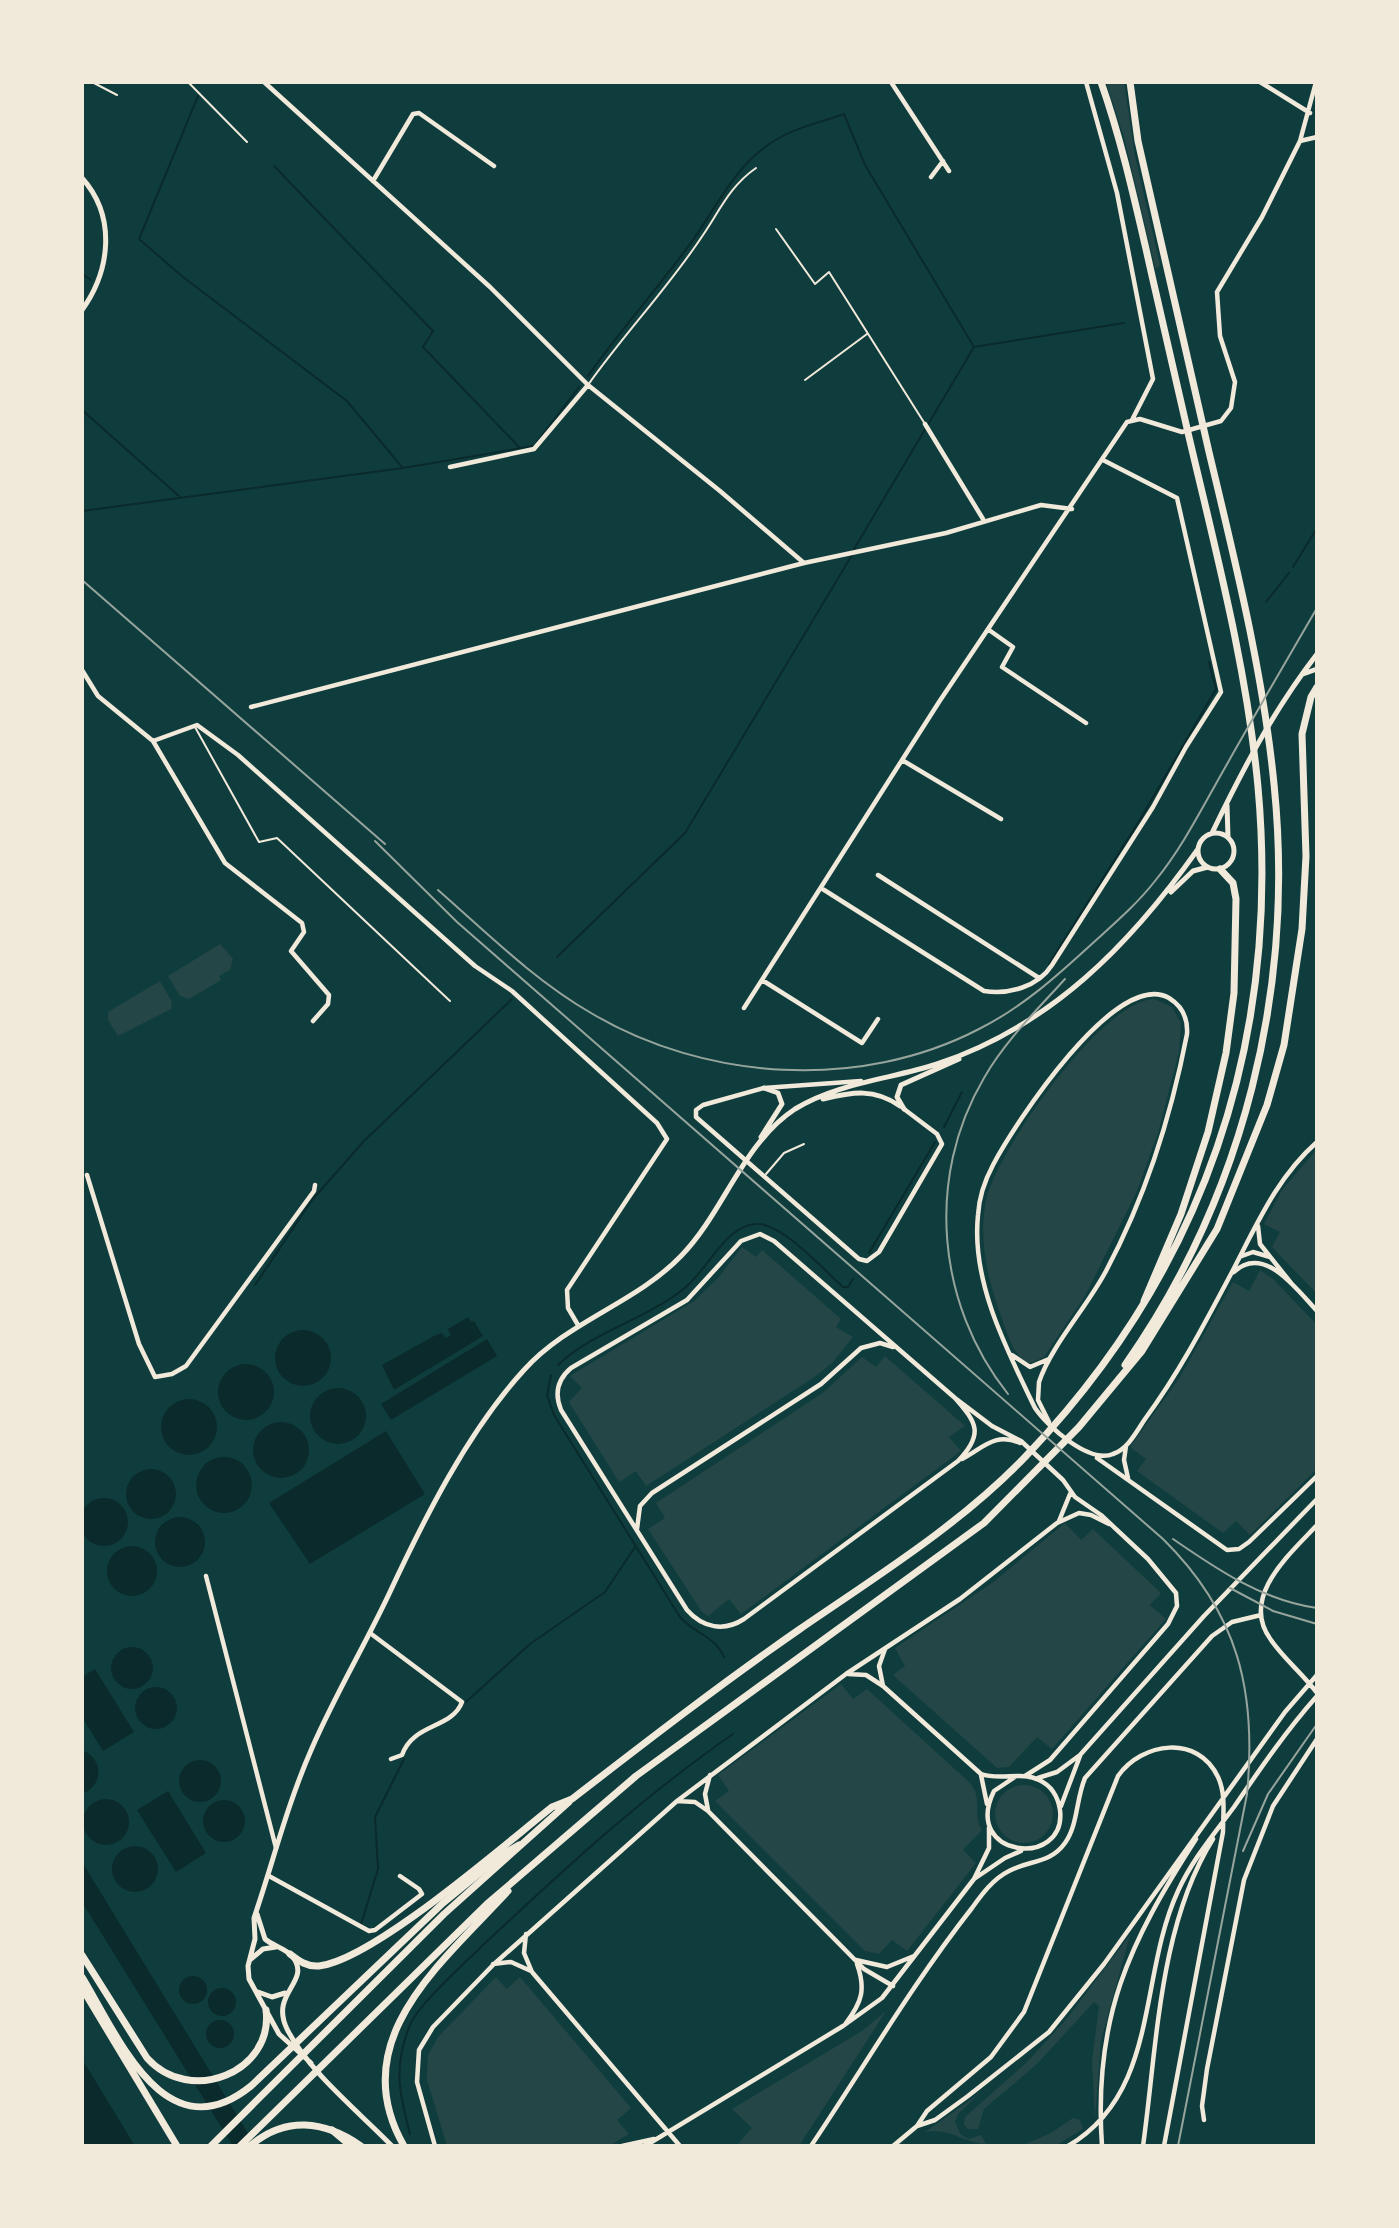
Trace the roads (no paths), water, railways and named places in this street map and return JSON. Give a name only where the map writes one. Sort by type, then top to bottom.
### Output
[{"type":"highway","points":[[211,2146],[314,2041],[519,1845],[572,1799],[726,1680],[924,1542],[1024,1458],[1060,1419],[1104,1364],[1175,1252],[1214,1161],[1245,1049],[1261,937],[1263,872],[1257,783],[1237,655],[1137,212],[1100,82]]},
{"type":"highway","points":[[1085,1420],[1137,1348],[1184,1268],[1206,1224],[1247,1110],[1270,1004],[1277,933],[1278,874],[1270,760],[1250,632],[1138,141],[1130,82]]},
{"type":"highway","points":[[240,2146],[330,2055],[533,1863],[650,1765],[957,1545],[1038,1472],[1142,1351],[1193,1272],[1244,1169],[1267,1105],[1289,1021],[1302,929],[1306,856],[1302,734],[1311,697],[1317,687]]},
{"type":"highway","points":[[1143,1305],[1181,1214],[1204,1143],[1226,1053],[1234,993],[1236,899],[1233,883],[1220,869]]},
{"type":"highway","points":[[290,1954],[305,1964],[318,1966],[358,1951],[418,1912],[552,1807],[572,1799]]},
{"type":"highway","points":[[82,1977],[150,2085],[173,2101],[196,2106],[231,2099],[279,2059],[443,1903],[503,1854],[519,1845]]},
{"type":"highway","points":[[404,2146],[389,2114],[385,2089],[386,2060],[393,2035],[405,2009],[433,1972],[533,1863]]},
{"type":"highway","points":[[82,1955],[146,2058],[166,2074],[184,2081],[219,2079],[240,2066],[258,2046],[264,2034],[266,2010]]},
{"type":"highway","points":[[82,1988],[177,2146]]},
{"type":"highway","points":[[250,2146],[265,2134],[292,2124],[331,2130],[361,2146]]},
{"type":"highway","points":[[331,2130],[351,2146]]},
{"type":"street","points":[[264,82],[489,287],[588,385],[720,491],[804,563]]},
{"type":"street","points":[[891,82],[949,171]]},
{"type":"street","points":[[744,1008],[902,760],[1132,420],[1153,379],[1112,170],[1086,82]]},
{"type":"street","points":[[1261,82],[1310,113]]},
{"type":"street","points":[[1132,420],[1140,419],[1182,432],[1221,421],[1231,408],[1235,382],[1220,337],[1217,292],[1262,217],[1300,141],[1310,113],[1316,82]]},
{"type":"street","points":[[373,181],[413,114],[419,113],[494,166]]},
{"type":"street","points":[[1300,141],[1317,137]]},
{"type":"street","points":[[931,177],[943,161]]},
{"type":"street","points":[[82,178],[100,208],[108,238],[97,289],[82,310]]},
{"type":"street","points":[[450,467],[534,449],[588,385]]},
{"type":"street","points":[[928,426],[984,519]]},
{"type":"street","points":[[821,888],[984,991],[1004,995],[1039,978],[1052,965],[1153,807],[1221,692],[1177,498],[1103,460]]},
{"type":"street","points":[[251,707],[804,563],[946,533],[984,519],[1048,503],[1072,509]]},
{"type":"street","points":[[989,630],[1013,647],[1002,667],[1086,723]]},
{"type":"street","points":[[1163,899],[1204,837],[1212,833],[1286,692],[1317,654]]},
{"type":"street","points":[[1300,676],[1317,669]]},
{"type":"street","points":[[82,670],[98,696],[153,741],[225,863],[302,923],[304,932],[291,951],[329,995],[328,1003],[313,1021]]},
{"type":"street","points":[[153,741],[197,724],[266,778],[290,804],[475,966],[512,991],[657,1123],[667,1139],[567,1290],[568,1308],[578,1325]]},
{"type":"street","points":[[902,760],[1001,819]]},
{"type":"street","points":[[904,1109],[897,1097],[901,1085],[946,1067],[1042,1014],[1094,973],[1163,899],[1194,872],[1208,867],[1220,869],[1228,864],[1234,856],[1234,846],[1228,837],[1227,802]]},
{"type":"street","points":[[1212,833],[1228,837]]},
{"type":"street","points":[[1198,849],[1200,859],[1208,867]]},
{"type":"street","points":[[878,875],[1039,978]]},
{"type":"street","points":[[762,980],[862,1043],[878,1019]]},
{"type":"street","points":[[1049,1422],[1041,1406],[1038,1387],[1052,1356],[1105,1273],[1138,1205],[1163,1136],[1187,1027],[1180,1008],[1163,995],[1147,993],[1132,999],[1086,1038],[1032,1101],[992,1167],[980,1203],[978,1245],[989,1299],[1035,1408],[1049,1422],[1081,1450],[1118,1470],[1130,1483],[1214,1544],[1233,1550],[1249,1542],[1317,1476]]},
{"type":"street","points":[[759,1143],[783,1118],[806,1103],[970,1052]]},
{"type":"street","points":[[806,1103],[864,1092],[887,1098],[937,1134],[942,1144],[879,1252],[871,1260],[859,1259],[701,1124],[695,1114],[699,1107],[718,1099],[764,1088],[876,1081]]},
{"type":"street","points":[[392,2146],[311,2063],[283,2039],[249,1979],[256,1911],[312,1746],[427,1517],[490,1414],[511,1384],[540,1353],[578,1325],[664,1272],[702,1231],[782,1104],[778,1093],[764,1088]]},
{"type":"street","points":[[1095,1456],[1116,1453],[1127,1444],[1186,1357],[1259,1220],[1289,1171],[1317,1142]]},
{"type":"street","points":[[87,1175],[139,1344],[155,1377],[172,1374],[186,1366],[314,1191],[315,1185]]},
{"type":"street","points":[[1259,1220],[1258,1239],[1317,1311]]},
{"type":"street","points":[[1025,1776],[1050,1760],[1175,1613],[1177,1599],[1173,1587],[1112,1527],[1070,1493],[1063,1480],[1027,1447],[986,1422],[955,1398],[774,1241],[761,1234],[745,1237],[687,1300],[575,1364],[559,1382],[557,1394],[561,1409],[637,1531],[692,1615],[708,1625],[726,1627],[744,1619],[958,1461],[996,1439],[1012,1440],[1027,1447]]},
{"type":"street","points":[[1239,1258],[1253,1252],[1273,1259]]},
{"type":"street","points":[[1229,1278],[1242,1266],[1263,1263],[1294,1286]]},
{"type":"street","points":[[637,1531],[640,1506],[652,1493],[821,1384],[861,1348],[880,1342],[898,1348]]},
{"type":"street","points":[[1010,1353],[1020,1364],[1030,1367],[1039,1366],[1052,1356]]},
{"type":"street","points":[[955,1398],[970,1415],[975,1429],[972,1444],[958,1461]]},
{"type":"street","points":[[1127,1444],[1124,1460],[1130,1483]]},
{"type":"street","points":[[1057,1523],[1068,1506],[1070,1493]]},
{"type":"street","points":[[846,1674],[866,1675],[883,1686],[981,1774],[997,1779],[1051,1775],[1080,1755],[1204,1616],[1317,1499]]},
{"type":"street","points":[[435,2146],[417,2082],[419,2050],[433,2027],[492,1965],[710,1774],[846,1674],[960,1599],[1057,1523],[1083,1514],[1096,1517],[1112,1527]]},
{"type":"street","points":[[1068,2146],[1112,2108],[1130,2079],[1138,2056],[1157,1952],[1166,1920],[1200,1856],[1317,1695],[1308,1681],[1270,1639],[1261,1615],[1261,1601],[1268,1583],[1317,1525]]},
{"type":"street","points":[[206,1576],[277,1852]]},
{"type":"street","points":[[811,2146],[925,1973],[986,1890],[1010,1870],[1045,1860],[1060,1849],[1070,1835],[1078,1794],[1085,1778],[1212,1636],[1232,1622],[1261,1615]]},
{"type":"street","points":[[370,1633],[462,1702],[455,1713],[410,1738],[402,1755],[391,1759]]},
{"type":"street","points":[[883,1686],[879,1667],[886,1648]]},
{"type":"street","points":[[917,2126],[935,2120],[1049,2032],[1098,1972],[1285,1712],[1317,1675]]},
{"type":"street","points":[[1308,1681],[1317,1686]]},
{"type":"street","points":[[1204,2120],[1202,2106],[1207,2069],[1244,1880],[1273,1806],[1317,1738]]},
{"type":"street","points":[[893,2146],[917,2126],[927,2111],[992,2057],[1024,2012],[1118,1776],[1132,1760],[1146,1751],[1179,1748],[1200,1757],[1217,1774],[1222,1790],[1223,1819],[1214,1888],[1164,2146]]},
{"type":"street","points":[[974,1879],[1011,1854],[1028,1850],[1054,1835],[1066,1787],[1080,1755]]},
{"type":"street","points":[[708,1811],[705,1794],[710,1774]]},
{"type":"street","points":[[645,2146],[843,2026],[872,2007],[893,1986],[974,1879],[989,1848],[987,1808],[981,1774]]},
{"type":"street","points":[[987,1808],[999,1785],[1016,1777]]},
{"type":"street","points":[[1033,1777],[1053,1791],[1060,1816]]},
{"type":"street","points":[[677,1801],[695,1802],[708,1811],[869,1974],[893,1986]]},
{"type":"street","points":[[989,1827],[1009,1847],[1028,1850]]},
{"type":"street","points":[[1102,2146],[1101,2090],[1105,2046],[1121,1980],[1146,1918],[1189,1847]]},
{"type":"street","points":[[1143,2146],[1170,1957],[1181,1906],[1200,1856]]},
{"type":"street","points":[[269,1876],[369,1931],[375,1930],[422,1894],[400,1876]]},
{"type":"street","points":[[256,1911],[262,1935],[290,1954],[298,1970],[296,1982],[281,2004],[283,2020],[311,2063]]},
{"type":"street","points":[[526,1934],[524,1952],[532,1972],[680,2146]]},
{"type":"street","points":[[251,1960],[263,1949],[279,1947]]},
{"type":"street","points":[[855,1960],[887,1967],[916,1955]]},
{"type":"street","points":[[843,2026],[858,2007],[862,1995],[862,1979],[855,1960]]},
{"type":"street","points":[[492,1965],[511,1962],[532,1972]]},
{"type":"street","points":[[256,1990],[272,1997],[288,1991]]},
{"type":"street","points":[[622,2146],[658,2138]]},
{"type":"street","points":[[652,2146],[658,2138]]},
{"type":"lane","points":[[92,82],[117,94]]},
{"type":"lane","points":[[188,82],[247,142]]},
{"type":"lane","points":[[588,385],[620,339],[704,235],[720,205],[739,180],[756,168]]},
{"type":"lane","points":[[776,229],[815,284],[829,272],[928,426]]},
{"type":"lane","points":[[805,380],[868,333]]},
{"type":"lane","points":[[194,726],[259,842],[277,838],[450,1001]]},
{"type":"lane","points":[[763,1177],[784,1153],[804,1144]]},
{"type":"waterway","points":[[198,96],[139,239],[183,277],[347,401],[402,467]]},
{"type":"waterway","points":[[588,376],[693,240],[749,161],[782,136],[844,114],[865,165],[974,347],[1124,323]]},
{"type":"waterway","points":[[274,166],[433,331],[423,347],[519,447]]},
{"type":"waterway","points":[[82,274],[91,280]]},
{"type":"waterway","points":[[854,549],[974,347]]},
{"type":"waterway","points":[[537,442],[579,387]]},
{"type":"waterway","points":[[82,410],[180,497]]},
{"type":"waterway","points":[[82,511],[403,468],[533,446]]},
{"type":"waterway","points":[[1293,567],[1317,528]]},
{"type":"waterway","points":[[557,957],[685,833],[852,555]]},
{"type":"waterway","points":[[1266,602],[1289,573]]},
{"type":"waterway","points":[[1049,964],[1141,818],[1216,689],[1209,662]]},
{"type":"waterway","points":[[255,1285],[312,1200],[364,1141],[512,999]]},
{"type":"waterway","points":[[944,1127],[962,1092]]},
{"type":"waterway","points":[[869,1253],[935,1142]]},
{"type":"waterway","points":[[558,1365],[588,1343],[656,1307],[687,1286],[727,1239],[746,1226],[757,1224],[778,1231],[843,1287],[848,1287],[853,1279]]},
{"type":"waterway","points":[[551,1375],[547,1395],[554,1415],[680,1617],[715,1644],[724,1657]]},
{"type":"waterway","points":[[466,1702],[530,1644],[605,1592],[635,1547]]},
{"type":"waterway","points":[[410,2134],[401,2092],[401,2054],[410,2025],[422,2007],[481,1947],[603,1836],[667,1783],[733,1734]]},
{"type":"waterway","points":[[361,1924],[378,1869],[375,1817],[404,1759]]},
{"type":"railway","points":[[82,580],[385,844]]},
{"type":"railway","points":[[438,890],[512,955],[570,1000],[636,1036],[683,1053],[732,1064],[783,1070],[834,1069],[884,1062],[933,1049],[979,1029],[1025,1001],[1081,954],[1148,889],[1191,828],[1317,608]]},
{"type":"railway","points":[[375,841],[457,922],[1163,1539],[1189,1567],[1209,1596],[1225,1625],[1245,1688],[1249,1721],[1247,1794],[1178,2146]]},
{"type":"railway","points":[[1008,1394],[984,1359],[966,1321],[954,1281],[947,1240],[947,1198],[953,1157],[965,1117],[984,1078],[1011,1039],[1065,979]]},
{"type":"railway","points":[[1173,1539],[1259,1591],[1317,1608]]},
{"type":"railway","points":[[1230,1588],[1273,1611],[1317,1624]]},
{"type":"railway","points":[[1243,1851],[1268,1794],[1317,1724]]}]
